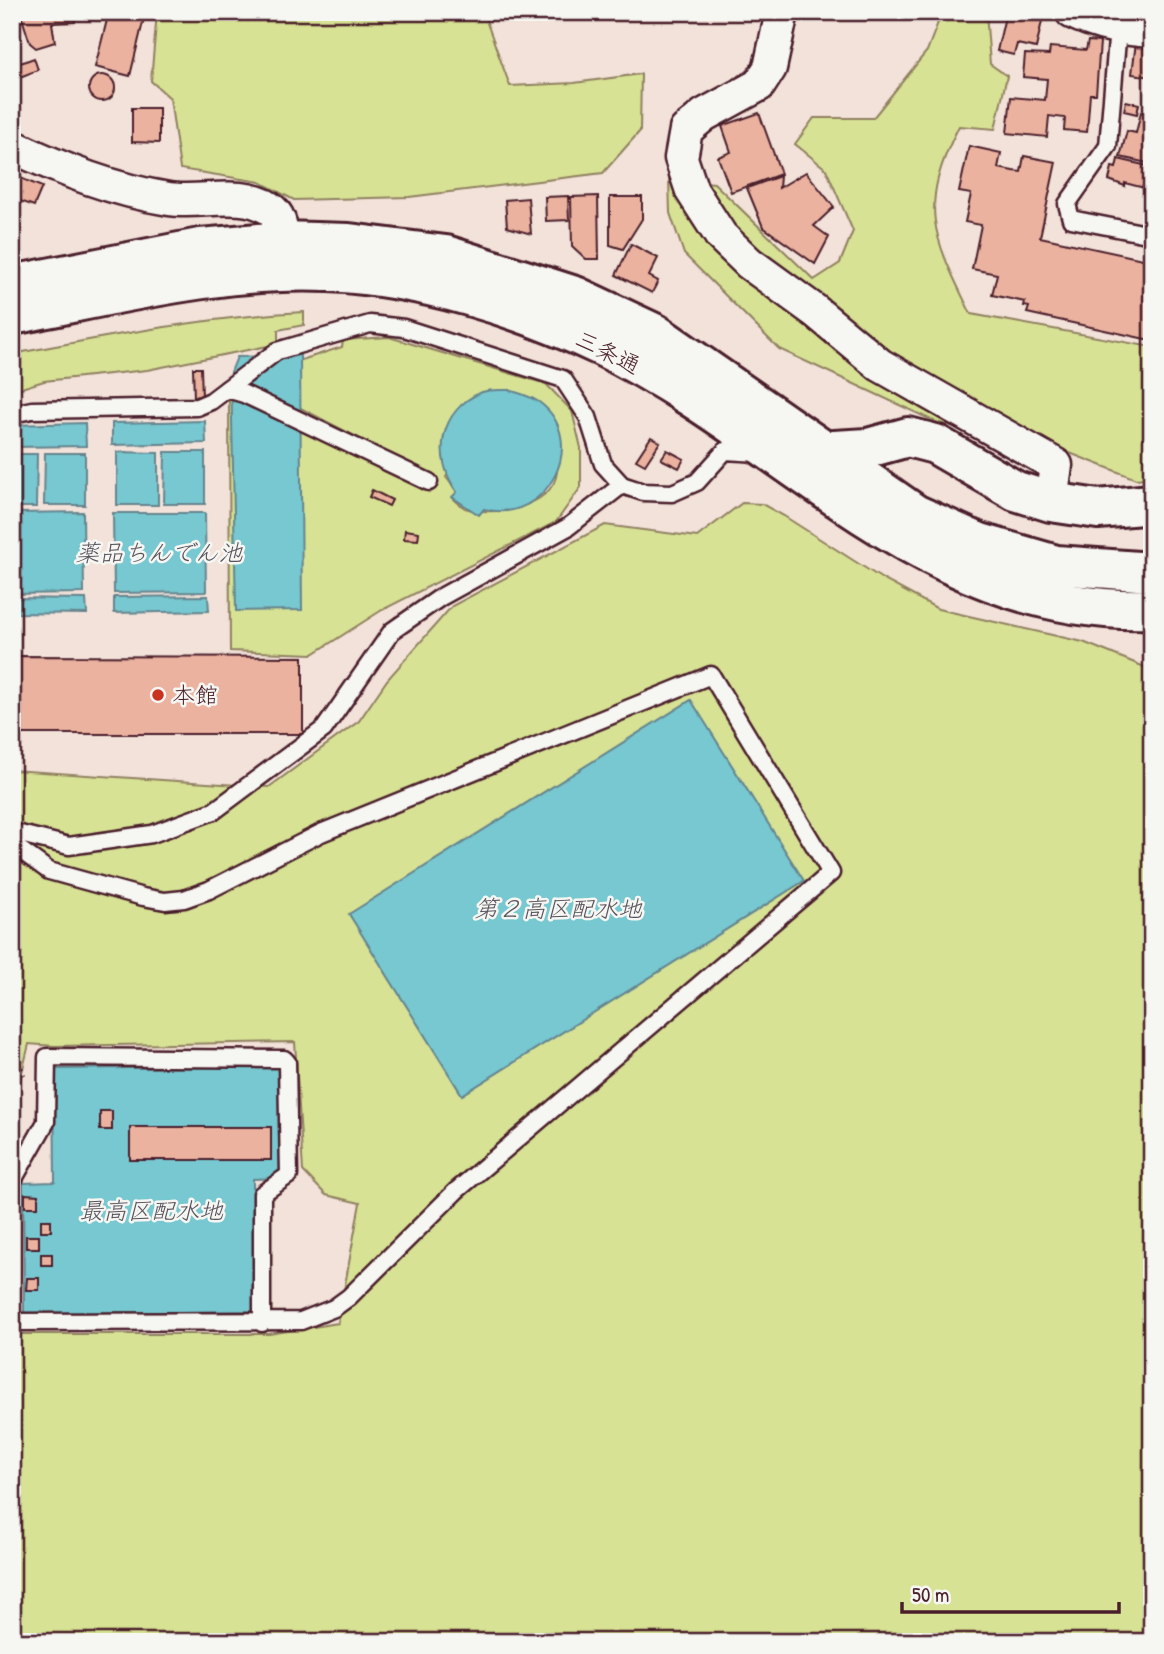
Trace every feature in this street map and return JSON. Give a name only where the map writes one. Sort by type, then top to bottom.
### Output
[{"type":"main road","name":"三条通","points":[[12,285],[200,248],[282,241],[349,243],[446,255],[575,296],[656,334],[696,359],[822,451],[915,514],[980,543],[1056,565],[1152,572]]},
{"type":"main road","name":"三条通","points":[[12,315],[209,278],[327,272],[399,279],[526,315],[601,346],[709,408],[772,454],[883,528],[951,566],[1005,589],[1073,605],[1152,609]]},
{"type":"main road","points":[[772,454],[868,447],[908,437],[935,444],[1016,491],[1051,502],[1098,509],[1152,504]]},
{"type":"street","points":[[782,12],[770,68],[759,85],[704,115],[686,130],[681,158],[692,191],[721,236],[749,263],[815,311],[880,365],[1056,465],[1051,502]]},
{"type":"street","points":[[1072,12],[1095,23],[1152,31]]},
{"type":"street","points":[[12,146],[70,173],[131,191],[173,200],[248,201],[269,208],[279,217],[282,241]]},
{"type":"lane","points":[[1118,28],[1108,146],[1068,204],[1070,219],[1152,235]]},
{"type":"lane","points":[[12,414],[32,410],[197,407],[227,390],[277,351],[370,324],[404,328],[562,379],[588,417],[603,464],[622,485],[643,492],[671,493],[697,482],[725,451],[772,454]]},
{"type":"lane","points":[[227,390],[244,394],[429,482]]},
{"type":"lane","points":[[12,832],[69,846],[152,834],[214,811],[324,729],[392,631],[441,597],[568,527],[594,503],[622,485]]},
{"type":"lane","points":[[12,844],[49,871],[143,897],[165,901],[184,899],[209,890],[321,833],[711,675],[831,873],[456,1191],[349,1297],[334,1307],[301,1321],[262,1323],[13,1320]]},
{"type":"lane","points":[[12,1182],[46,1122],[47,1057],[284,1059],[289,1175],[262,1194],[262,1323]]},
{"type":"green space","points":[[157,12],[483,12],[510,86],[574,83],[641,74],[640,131],[603,173],[409,197],[294,200],[260,182],[180,169],[170,98],[151,81]]},
{"type":"green space","points":[[942,12],[986,12],[990,64],[1007,76],[995,129],[959,126],[946,154],[934,201],[939,242],[947,263],[971,314],[1152,347],[1152,477],[1136,479],[1067,452],[938,423],[779,349],[684,254],[670,213],[669,178],[714,183],[814,280],[840,263],[853,231],[826,169],[795,144],[814,118],[873,118],[927,51]]},
{"type":"green space","points":[[304,312],[304,325],[278,330],[278,344],[147,370],[44,381],[12,391],[12,354],[194,323]]},
{"type":"green space","points":[[389,337],[546,384],[572,411],[581,448],[581,487],[556,522],[382,610],[313,654],[230,651],[229,399],[266,410],[427,491],[434,477],[256,385],[289,364],[342,347],[343,340]],"holes":[[[509,390],[540,403],[557,466],[553,484],[534,502],[520,507],[477,511],[462,506],[453,498],[457,492],[446,477]]]},
{"type":"green space","points":[[742,503],[762,504],[884,580],[938,609],[1083,642],[1152,670],[1152,1642],[12,1642],[12,1334],[269,1334],[338,1323],[360,1203],[326,1195],[303,1171],[295,1042],[54,1046],[29,1044],[12,1113],[12,770],[269,787],[359,721],[387,680],[452,606],[605,525],[697,537]]},
{"type":"water","points":[[300,355],[302,610],[236,611],[231,372],[237,357]]},
{"type":"water","points":[[509,390],[539,402],[554,418],[561,437],[561,457],[555,476],[543,493],[526,505],[507,511],[484,509],[479,515],[452,497],[457,492],[444,464],[444,436],[456,410],[468,400],[485,391]]},
{"type":"water","points":[[205,421],[206,443],[112,445],[112,423]]},
{"type":"water","points":[[85,423],[86,446],[12,447],[12,425]]},
{"type":"water","points":[[117,452],[158,453],[158,505],[117,505]]},
{"type":"water","points":[[165,452],[205,452],[205,504],[164,504]]},
{"type":"water","points":[[45,453],[85,453],[85,505],[44,505]]},
{"type":"water","points":[[12,454],[37,454],[36,507],[12,507]]},
{"type":"water","name":"薬品ちんでん池","points":[[83,512],[84,593],[12,594],[12,513]]},
{"type":"water","name":"薬品ちんでん池","points":[[113,513],[205,513],[206,592],[114,593]]},
{"type":"water","points":[[208,596],[209,611],[114,613],[114,597]]},
{"type":"water","points":[[12,598],[86,599],[87,614],[12,613]]},
{"type":"water","name":"第２高区配水地","points":[[691,700],[804,881],[462,1095],[349,914]]},
{"type":"water","name":"最高区配水地","points":[[281,1066],[282,1178],[253,1179],[254,1311],[24,1314],[23,1183],[55,1182],[54,1069]]},
{"type":"building","points":[[20,12],[74,12],[75,22],[52,23],[55,42],[36,48],[30,43]]},
{"type":"building","points":[[109,12],[145,14],[130,76],[95,67]]},
{"type":"building","points":[[1006,12],[1044,12],[1036,48],[1017,44],[1014,55],[997,51]]},
{"type":"building","points":[[1088,41],[1100,42],[1096,94],[1090,94],[1087,132],[1064,130],[1065,118],[1049,116],[1047,137],[1007,133],[1011,97],[1045,100],[1047,79],[1023,77],[1025,54],[1049,55],[1050,47],[1086,50]]},
{"type":"building","points":[[1136,42],[1152,43],[1152,77],[1132,74]]},
{"type":"building","points":[[34,58],[38,70],[12,80],[12,66]]},
{"type":"building","points":[[102,75],[111,79],[115,88],[111,97],[102,101],[93,97],[89,88],[93,79]]},
{"type":"building","points":[[1126,101],[1139,104],[1137,114],[1124,111]]},
{"type":"building","points":[[132,108],[159,108],[159,143],[132,142]]},
{"type":"building","points":[[1141,112],[1152,114],[1152,164],[1120,157],[1127,131],[1136,133]]},
{"type":"building","points":[[759,113],[781,174],[731,192],[718,157],[731,152],[722,126]]},
{"type":"building","points":[[969,146],[1001,153],[998,168],[1013,171],[1021,172],[1024,156],[1056,162],[1040,237],[1152,261],[1150,340],[1027,313],[1029,307],[1024,306],[1025,302],[992,295],[997,274],[972,269],[981,225],[965,222],[971,194],[959,192]]},
{"type":"building","points":[[1118,159],[1152,167],[1148,189],[1125,183],[1125,186],[1109,180],[1112,167],[1116,168]]},
{"type":"building","points":[[806,172],[834,207],[814,226],[829,237],[815,264],[763,227],[747,188],[780,176],[779,188]]},
{"type":"building","points":[[18,177],[42,187],[34,206],[12,198]]},
{"type":"building","points":[[568,196],[569,220],[546,221],[545,197]]},
{"type":"building","points":[[598,196],[599,259],[586,259],[572,246],[571,197]]},
{"type":"building","points":[[610,197],[642,197],[642,219],[623,249],[610,245]]},
{"type":"building","points":[[528,198],[531,234],[507,227],[505,200]]},
{"type":"building","points":[[631,244],[658,258],[649,276],[658,281],[652,293],[616,275]]},
{"type":"building","points":[[193,368],[201,368],[202,397],[194,398]]},
{"type":"building","points":[[651,437],[660,442],[645,465],[636,460]]},
{"type":"building","points":[[667,450],[684,459],[679,468],[661,459]]},
{"type":"building","points":[[372,490],[392,500],[389,506],[369,497]]},
{"type":"building","points":[[405,530],[419,532],[418,540],[404,539]]},
{"type":"building","name":"本館","points":[[12,656],[303,657],[303,734],[12,734]]},
{"type":"building","points":[[100,1111],[112,1111],[112,1130],[100,1130]]},
{"type":"building","points":[[130,1127],[271,1127],[271,1160],[130,1160]]},
{"type":"building","points":[[25,1194],[38,1195],[38,1207],[25,1207]]},
{"type":"building","points":[[41,1220],[51,1220],[51,1231],[41,1231]]},
{"type":"building","points":[[26,1236],[39,1236],[39,1248],[26,1248]]},
{"type":"building","points":[[41,1254],[52,1254],[52,1265],[41,1265]]},
{"type":"building","points":[[27,1278],[39,1278],[39,1290],[26,1290]]},
{"type":"place","name":"本館","points":[[158,695]]}]
